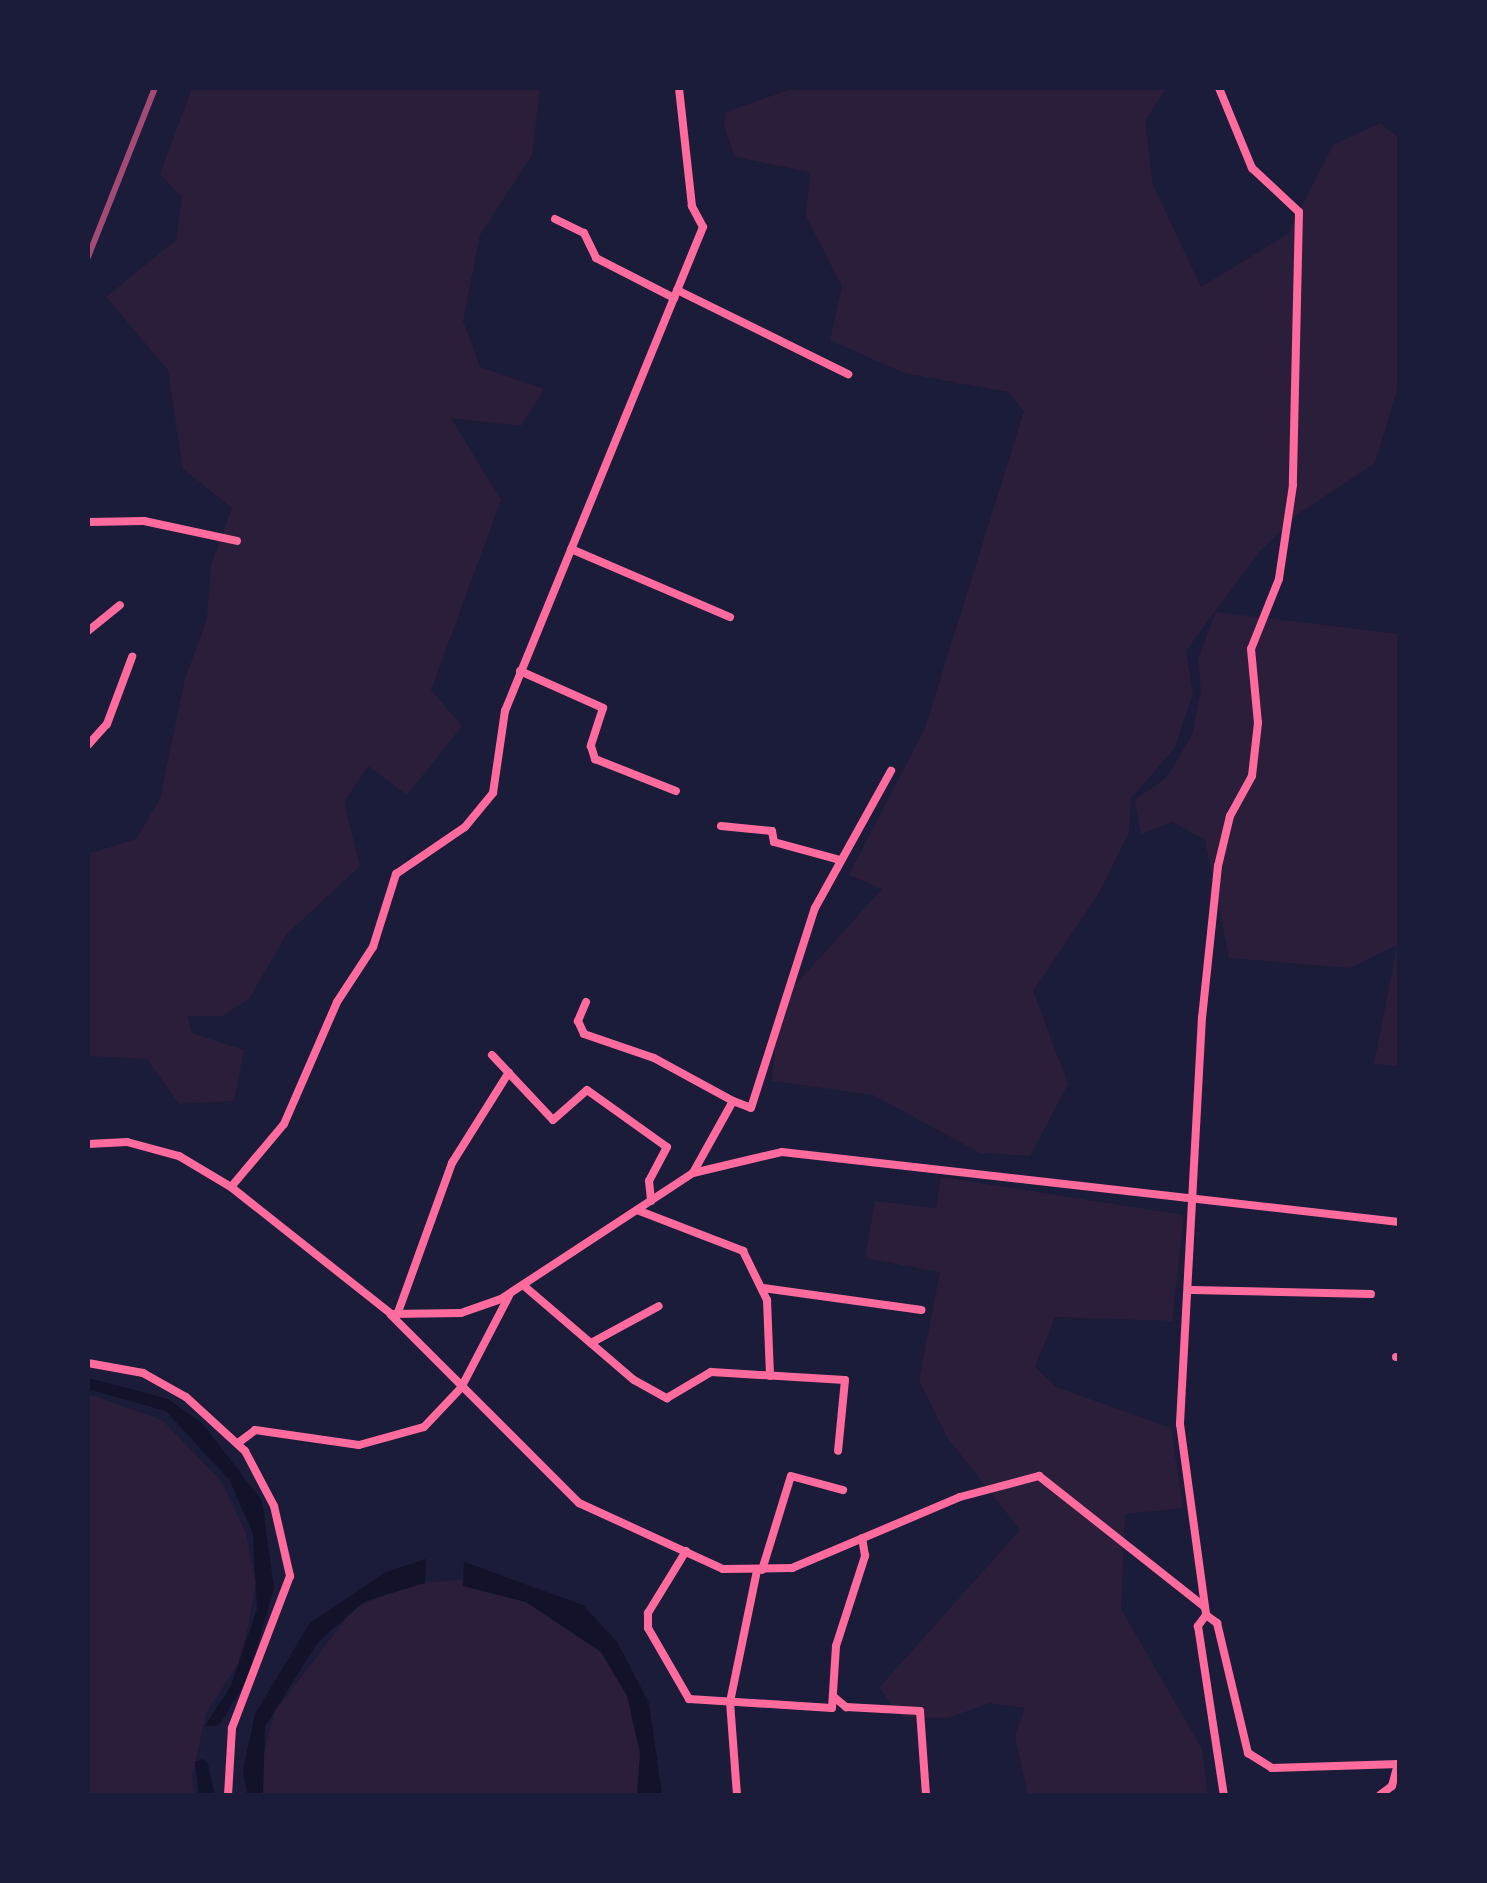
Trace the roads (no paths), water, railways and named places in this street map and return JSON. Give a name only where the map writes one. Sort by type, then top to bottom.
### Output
[{"type":"street","points":[[231,1187],[284,1124],[337,1002],[373,947],[396,874],[465,827],[493,793],[505,711],[703,227],[692,206],[679,88]]},
{"type":"street","points":[[1219,88],[1252,168],[1299,212],[1294,455],[1279,579],[1251,649],[1258,723],[1252,776],[1230,816],[1218,866],[1192,1198],[1192,1290],[1180,1424],[1205,1611],[1198,1626],[1224,1795]]},
{"type":"street","points":[[555,219],[584,233],[596,258],[848,374]]},
{"type":"street","points":[[88,522],[144,521],[237,541]]},
{"type":"street","points":[[571,549],[730,617]]},
{"type":"street","points":[[88,631],[120,605]]},
{"type":"street","points":[[88,745],[107,724],[132,657]]},
{"type":"street","points":[[520,671],[603,708],[591,746],[595,759],[676,791]]},
{"type":"street","points":[[586,1002],[578,1021],[584,1034],[654,1058],[751,1108],[778,1041],[795,963],[840,860],[891,771]]},
{"type":"street","points":[[721,826],[772,831],[774,842],[840,860]]},
{"type":"street","points":[[492,1055],[553,1120],[587,1090],[667,1147],[649,1181],[651,1201]]},
{"type":"street","points":[[394,1314],[452,1163],[509,1072]]},
{"type":"street","points":[[693,1173],[733,1101]]},
{"type":"street","points":[[88,1144],[127,1142],[179,1156],[231,1187],[394,1314],[461,1388],[579,1503],[723,1569],[792,1568],[1010,1479],[1039,1476],[1217,1623],[1245,1747],[1259,1763],[1398,1764],[1392,1786],[1380,1795]]},
{"type":"street","points":[[394,1314],[461,1313],[511,1293],[693,1173],[782,1152],[859,1155],[1399,1222]]},
{"type":"street","points":[[637,1210],[743,1251],[763,1288],[772,1329],[770,1376]]},
{"type":"street","points":[[523,1285],[591,1343],[667,1398],[711,1372],[845,1380],[838,1451]]},
{"type":"street","points":[[763,1288],[921,1310]]},
{"type":"street","points":[[1192,1290],[1371,1294]]},
{"type":"street","points":[[238,1443],[255,1430],[359,1445],[403,1436],[446,1411],[511,1293]]},
{"type":"street","points":[[591,1343],[659,1306]]},
{"type":"street","points":[[88,1363],[143,1373],[186,1397],[238,1443],[274,1506],[290,1576],[232,1728],[228,1795]]},
{"type":"street","points":[[737,1795],[730,1702],[760,1570],[791,1476],[843,1490]]},
{"type":"street","points":[[686,1551],[648,1613],[648,1628],[689,1699],[832,1708],[836,1646],[865,1556],[862,1538]]},
{"type":"street","points":[[834,1697],[846,1707],[920,1711],[926,1795]]},
{"type":"railway","points":[[88,257],[155,88]]}]
